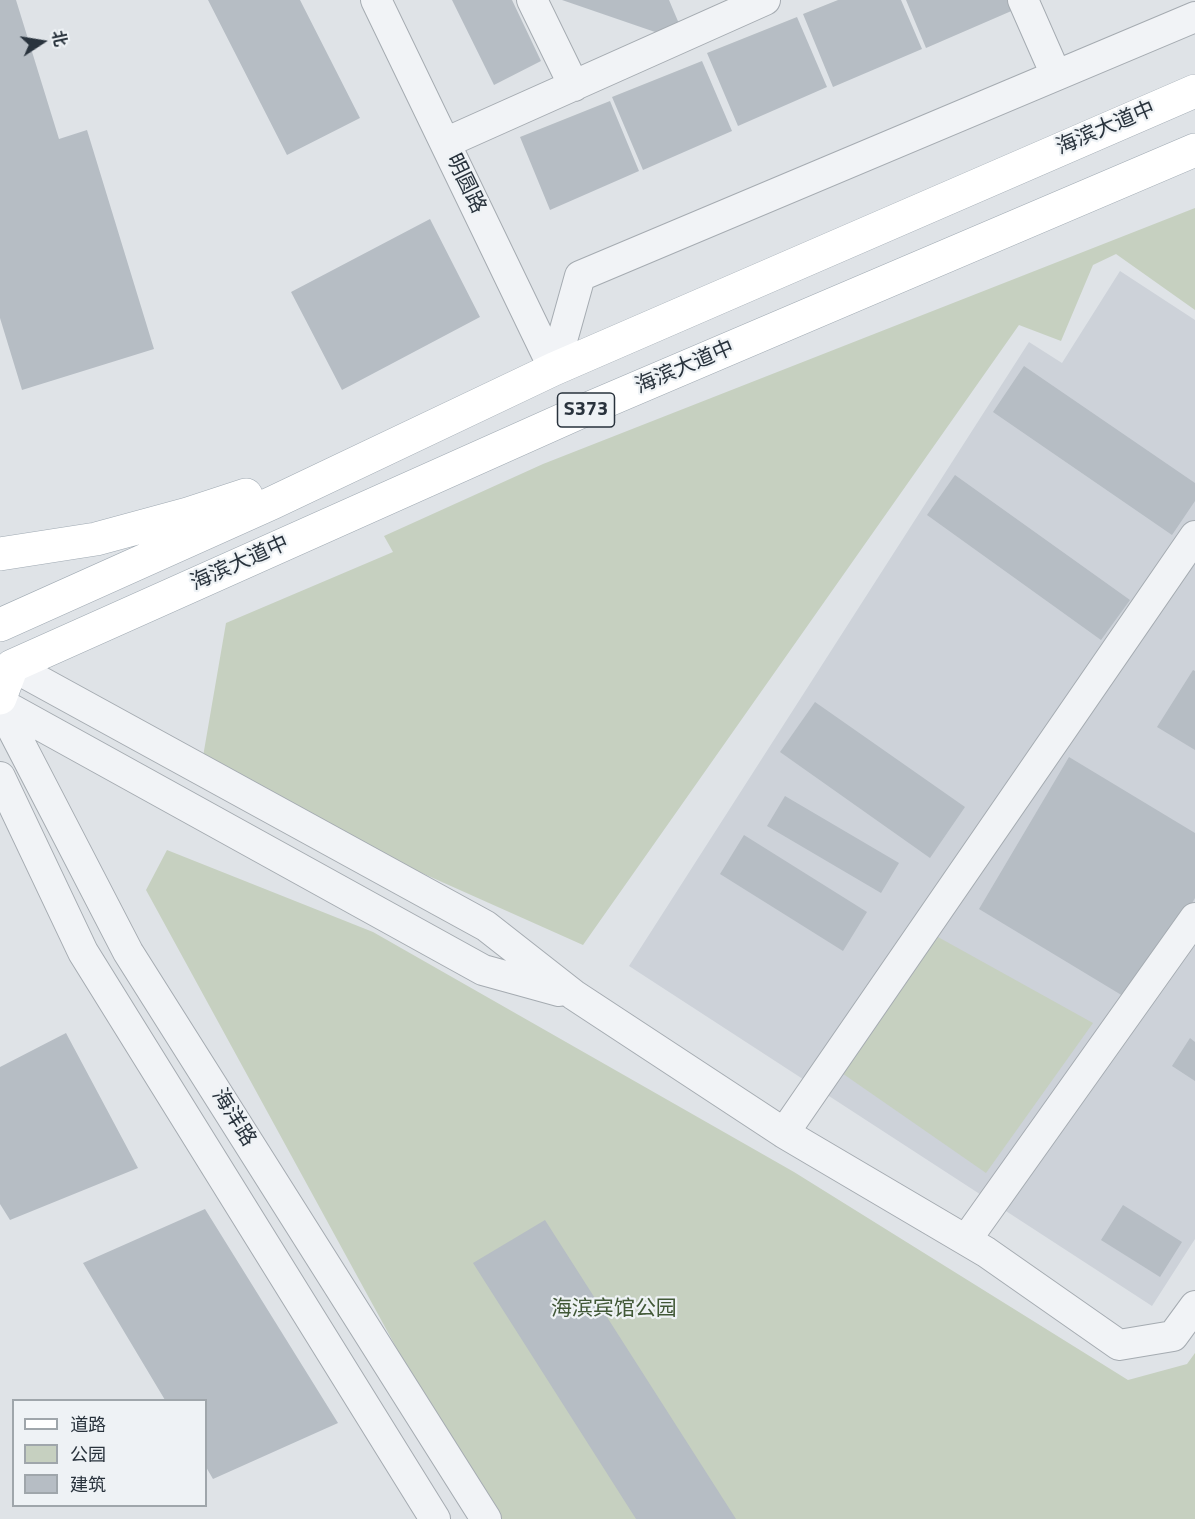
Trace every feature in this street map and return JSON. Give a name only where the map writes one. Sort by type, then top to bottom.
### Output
[{"type":"main road","name":"海滨大道中","points":[[0,626],[272,504],[554,369],[1195,91]]},
{"type":"main road","name":"海滨大道中","points":[[6,661],[578,413],[1195,150]]},
{"type":"main road","points":[[0,554],[96,539],[188,514],[382,451]]},
{"type":"main road","points":[[0,698],[6,661]]},
{"type":"street","name":"明圆路","points":[[376,0],[554,369]]},
{"type":"street","points":[[532,0],[574,86]]},
{"type":"street","points":[[445,143],[765,0]]},
{"type":"street","points":[[1023,0],[1056,75]]},
{"type":"street","points":[[554,369],[580,276],[1195,17]]},
{"type":"street","points":[[784,1133],[1195,536]]},
{"type":"street","points":[[6,661],[486,926],[574,995],[784,1133],[986,1252],[1119,1345],[1173,1336],[1195,1306]]},
{"type":"street","points":[[0,704],[483,969],[574,995]]},
{"type":"street","name":"海洋路","points":[[0,704],[128,952],[486,1519]]},
{"type":"street","name":"海洋路","points":[[0,777],[83,952],[435,1519]]},
{"type":"street","points":[[966,1240],[1195,918]]},
{"type":"shaded area","points":[[1120,271],[1195,320],[1195,1239],[1152,1306],[629,966],[1029,342],[1062,363]]},
{"type":"green space","points":[[1195,208],[1195,310],[1116,254],[1093,265],[1061,341],[1019,325],[583,945],[200,774],[226,623],[393,552],[384,536],[543,464]]},
{"type":"green space","name":"海滨宾馆公园","points":[[167,850],[373,932],[794,1172],[1128,1380],[1187,1364],[1195,1353],[1195,1519],[490,1519],[146,890]]},
{"type":"green space","points":[[938,937],[1093,1023],[986,1173],[839,1071]]},
{"type":"building","points":[[0,0],[16,0],[59,139],[87,130],[154,349],[22,390],[0,318]]},
{"type":"building","points":[[208,0],[300,0],[360,118],[287,155]]},
{"type":"building","points":[[452,0],[512,0],[541,61],[494,85]]},
{"type":"building","points":[[562,0],[669,0],[680,26],[658,33]]},
{"type":"building","points":[[838,0],[901,0],[922,49],[833,87],[803,14]]},
{"type":"building","points":[[906,0],[1012,0],[1016,9],[926,48]]},
{"type":"building","points":[[797,17],[827,87],[738,126],[707,53]]},
{"type":"building","points":[[702,61],[732,131],[643,170],[612,97]]},
{"type":"building","points":[[610,101],[639,171],[550,210],[520,137]]},
{"type":"building","points":[[430,219],[480,317],[342,390],[291,292]]},
{"type":"building","points":[[1024,366],[1195,483],[1195,501],[1172,535],[993,412]]},
{"type":"building","points":[[955,475],[1130,600],[1101,640],[927,515]]},
{"type":"building","points":[[1193,670],[1195,671],[1195,750],[1157,727]]},
{"type":"building","points":[[815,702],[965,807],[930,858],[780,752]]},
{"type":"building","points":[[1069,757],[1195,833],[1195,898],[1133,1002],[979,909]]},
{"type":"building","points":[[785,796],[899,863],[881,893],[767,826]]},
{"type":"building","points":[[744,835],[867,912],[843,951],[720,874]]},
{"type":"building","points":[[66,1033],[138,1168],[10,1220],[0,1204],[0,1067]]},
{"type":"building","points":[[1190,1038],[1195,1042],[1195,1081],[1172,1066]]},
{"type":"building","points":[[1123,1205],[1182,1242],[1160,1277],[1101,1240]]},
{"type":"building","points":[[205,1209],[338,1423],[213,1479],[207,1469],[207,1399],[164,1399],[83,1263]]},
{"type":"building","points":[[545,1220],[736,1519],[636,1519],[473,1263]]}]
